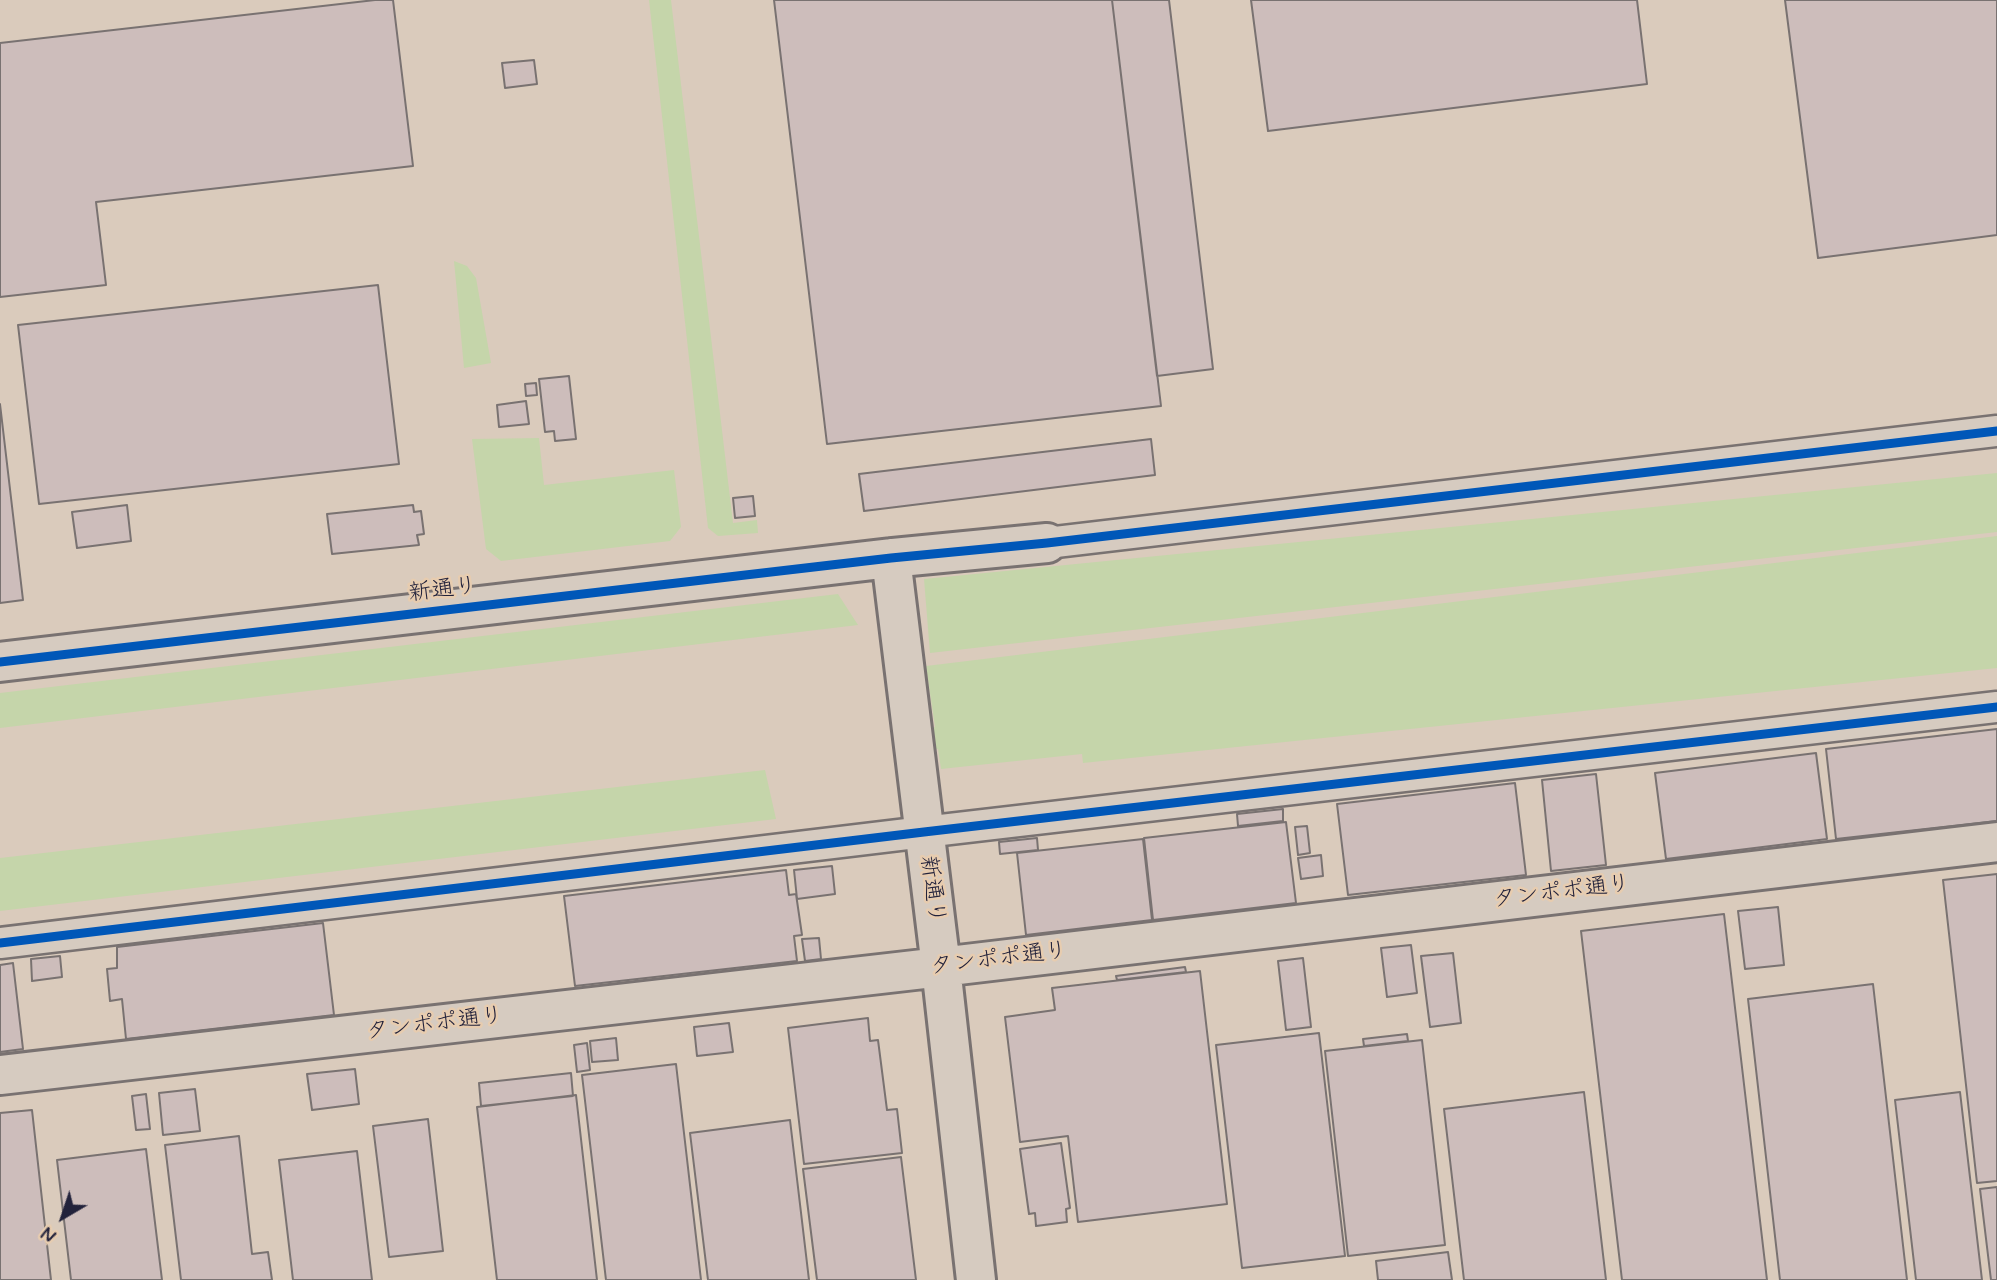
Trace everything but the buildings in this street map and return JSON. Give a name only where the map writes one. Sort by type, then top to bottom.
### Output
[{"type":"street","points":[[891,558],[1047,543],[1997,431]]},
{"type":"street","name":"新通り","points":[[0,662],[891,558],[976,1280]]},
{"type":"street","points":[[0,943],[1997,707]]},
{"type":"street","name":"タンポポ通り","points":[[0,1075],[1997,842]]},
{"type":"green space","points":[[649,0],[671,0],[733,523],[757,520],[758,533],[718,536],[708,528]]},
{"type":"green space","points":[[454,261],[467,266],[476,278],[491,363],[464,368]]},
{"type":"green space","points":[[539,438],[544,485],[674,470],[681,527],[670,541],[501,561],[486,549],[472,439]]},
{"type":"green space","points":[[1997,473],[1997,532],[930,653],[924,579]]},
{"type":"green space","points":[[1997,536],[1997,668],[1083,763],[1082,754],[941,769],[938,749],[933,750],[931,728],[935,727],[926,666]]},
{"type":"green space","points":[[838,594],[858,625],[0,728],[0,693]]},
{"type":"green space","points":[[765,770],[776,819],[0,911],[0,858]]},
{"type":"cycle path","points":[[0,662],[1997,431]]},
{"type":"cycle path","points":[[0,943],[1997,707]]}]
